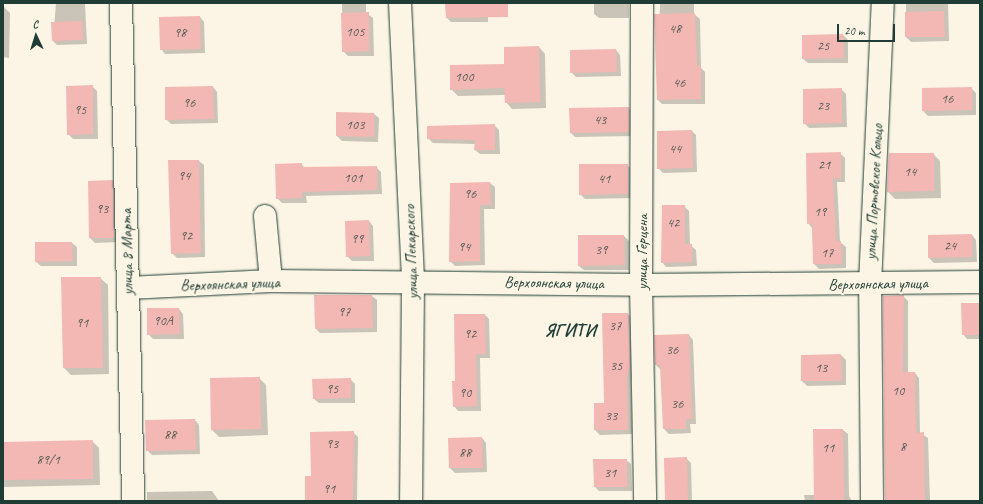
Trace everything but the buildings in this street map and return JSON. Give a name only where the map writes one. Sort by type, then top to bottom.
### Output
[{"type":"street","name":"улица 8 Марта","points":[[121,3],[133,501]]},
{"type":"street","name":"улица Пекарского","points":[[400,3],[414,281],[411,501]]},
{"type":"street","name":"улица Герцена","points":[[642,3],[641,285],[645,501]]},
{"type":"street","name":"улица Портовское Кольцо","points":[[872,501],[870,284],[883,3]]},
{"type":"street","points":[[265,216],[271,281]]},
{"type":"street","name":"Верхоянская улица","points":[[128,288],[271,281],[414,281],[641,285],[980,282]]},
{"type":"district","name":"ЯГИТИ","points":[[570,330]]}]
